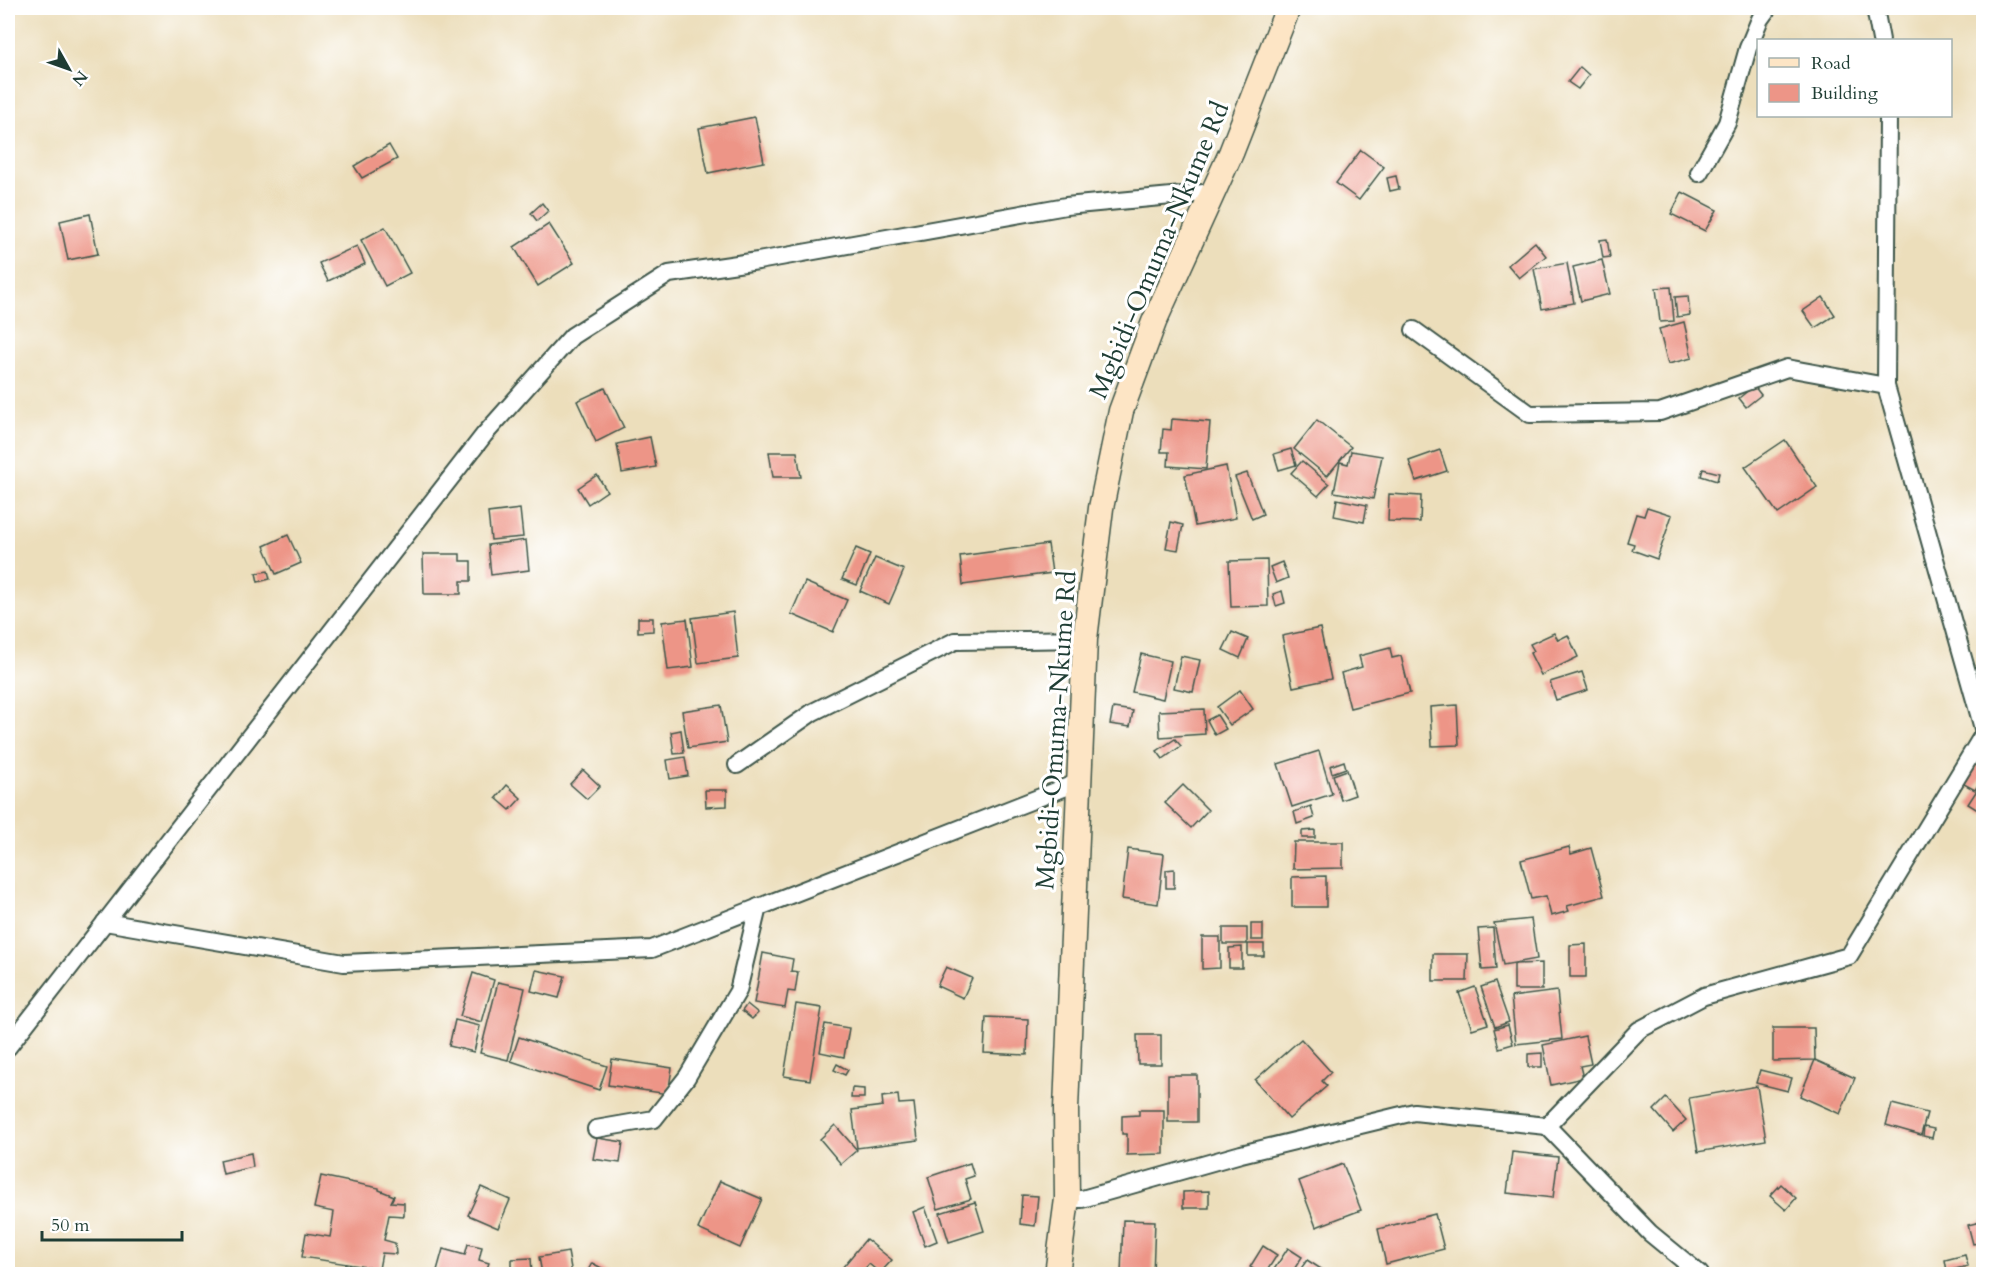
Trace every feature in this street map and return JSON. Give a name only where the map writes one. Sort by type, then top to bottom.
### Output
[{"type":"street","name":"Mgbidi-Omuma-Nkume Rd","points":[[1057,1275],[1067,1199],[1066,1109],[1085,639],[1101,508],[1120,411],[1154,322],[1231,153],[1288,8]]},
{"type":"street","points":[[1699,173],[1727,123],[1748,48],[1760,19],[1768,8]]},
{"type":"street","points":[[1875,8],[1881,39]]},
{"type":"street","points":[[1547,1126],[1640,1030],[1704,996],[1849,956],[1983,732],[1886,386],[1888,117]]},
{"type":"street","points":[[8,1047],[484,435],[572,336],[669,274],[758,261],[1066,206],[1214,192]]},
{"type":"street","points":[[1414,330],[1530,414],[1660,412],[1787,368],[1886,386]]},
{"type":"street","points":[[736,765],[813,712],[955,641],[1085,639]]},
{"type":"street","points":[[105,922],[344,963],[652,949],[1079,782]]},
{"type":"street","points":[[596,1129],[654,1119],[687,1077],[738,991],[758,907]]},
{"type":"street","points":[[1067,1199],[1082,1199],[1241,1154],[1414,1112],[1547,1126],[1650,1233],[1700,1275]]},
{"type":"building","points":[[1580,67],[1589,75],[1578,89],[1568,82]]},
{"type":"building","points":[[755,117],[764,162],[708,173],[699,128]]},
{"type":"building","points":[[389,145],[397,159],[362,178],[354,166]]},
{"type":"building","points":[[1361,150],[1384,167],[1359,200],[1336,183]]},
{"type":"building","points":[[1396,176],[1399,189],[1390,191],[1387,178]]},
{"type":"building","points":[[1682,192],[1717,210],[1705,231],[1671,214]]},
{"type":"building","points":[[542,203],[548,211],[537,221],[531,213]]},
{"type":"building","points":[[90,214],[98,254],[68,260],[60,221]]},
{"type":"building","points":[[549,224],[574,263],[538,286],[514,247]]},
{"type":"building","points":[[385,227],[410,273],[385,286],[361,240]]},
{"type":"building","points":[[1607,239],[1610,257],[1603,258],[1600,240]]},
{"type":"building","points":[[1535,242],[1546,256],[1519,278],[1508,265]]},
{"type":"building","points":[[357,246],[365,264],[328,281],[319,263]]},
{"type":"building","points":[[1602,260],[1610,294],[1581,301],[1573,267]]},
{"type":"building","points":[[1567,263],[1574,303],[1542,309],[1534,269]]},
{"type":"building","points":[[1671,287],[1674,321],[1660,322],[1656,288]]},
{"type":"building","points":[[1688,296],[1690,315],[1677,317],[1675,297]]},
{"type":"building","points":[[1823,297],[1835,315],[1815,328],[1803,311]]},
{"type":"building","points":[[1684,322],[1692,358],[1668,364],[1659,329]]},
{"type":"building","points":[[1754,386],[1761,395],[1746,407],[1739,398]]},
{"type":"building","points":[[605,388],[624,428],[596,442],[577,401]]},
{"type":"building","points":[[1172,419],[1210,422],[1206,469],[1168,466],[1169,452],[1161,452],[1163,429],[1171,430]]},
{"type":"building","points":[[1317,420],[1351,447],[1327,476],[1294,449]]},
{"type":"building","points":[[650,437],[656,467],[622,473],[617,444]]},
{"type":"building","points":[[1785,440],[1817,487],[1778,514],[1745,467]]},
{"type":"building","points":[[1291,449],[1296,465],[1279,470],[1274,454]]},
{"type":"building","points":[[1440,450],[1447,471],[1416,481],[1409,461]]},
{"type":"building","points":[[1351,451],[1382,456],[1373,499],[1334,492],[1340,462],[1348,464]]},
{"type":"building","points":[[769,452],[797,452],[801,477],[773,477]]},
{"type":"building","points":[[1302,461],[1329,484],[1318,496],[1291,473]]},
{"type":"building","points":[[1226,466],[1236,518],[1195,526],[1185,475]]},
{"type":"building","points":[[1703,469],[1719,473],[1717,481],[1701,476]]},
{"type":"building","points":[[1247,473],[1263,514],[1252,519],[1235,477]]},
{"type":"building","points":[[597,475],[607,491],[588,504],[578,488]]},
{"type":"building","points":[[1389,494],[1421,496],[1420,522],[1388,521]]},
{"type":"building","points":[[1337,499],[1367,505],[1364,522],[1334,516]]},
{"type":"building","points":[[1647,507],[1672,515],[1657,559],[1632,550],[1634,544],[1627,542],[1636,514],[1644,516]]},
{"type":"building","points":[[520,509],[523,537],[491,540],[488,513]]},
{"type":"building","points":[[1171,522],[1183,525],[1178,550],[1166,548]]},
{"type":"building","points":[[288,535],[301,563],[276,574],[264,546]]},
{"type":"building","points":[[526,540],[529,570],[491,575],[488,545]]},
{"type":"building","points":[[1048,544],[1052,573],[963,585],[960,556]]},
{"type":"building","points":[[856,548],[870,554],[857,585],[842,579]]},
{"type":"building","points":[[423,554],[460,554],[460,561],[471,561],[471,581],[461,581],[461,594],[424,594]]},
{"type":"building","points":[[875,558],[904,570],[889,604],[860,591]]},
{"type":"building","points":[[1267,560],[1268,606],[1231,607],[1229,561]]},
{"type":"building","points":[[1282,562],[1288,578],[1276,583],[1270,567]]},
{"type":"building","points":[[268,571],[270,579],[258,582],[256,573]]},
{"type":"building","points":[[805,582],[847,600],[833,632],[791,614]]},
{"type":"building","points":[[1282,591],[1285,603],[1276,606],[1273,594]]},
{"type":"building","points":[[733,612],[738,658],[698,663],[692,618]]},
{"type":"building","points":[[638,618],[653,618],[653,631],[638,632]]},
{"type":"building","points":[[687,619],[693,667],[668,670],[662,622]]},
{"type":"building","points":[[1320,628],[1331,679],[1293,687],[1282,636]]},
{"type":"building","points":[[1232,632],[1248,639],[1240,658],[1223,650]]},
{"type":"building","points":[[1554,633],[1558,640],[1568,635],[1578,657],[1541,675],[1530,653],[1534,651],[1530,644]]},
{"type":"building","points":[[1390,648],[1392,658],[1401,656],[1410,693],[1350,708],[1341,673],[1362,667],[1359,656]]},
{"type":"building","points":[[1141,654],[1171,661],[1163,699],[1132,692]]},
{"type":"building","points":[[1181,656],[1200,660],[1193,692],[1174,688]]},
{"type":"building","points":[[1582,672],[1588,690],[1556,700],[1550,682]]},
{"type":"building","points":[[1240,690],[1253,709],[1230,725],[1217,707]]},
{"type":"building","points":[[721,705],[727,742],[688,748],[682,711]]},
{"type":"building","points":[[1457,705],[1459,745],[1432,746],[1430,707]]},
{"type":"building","points":[[1113,708],[1133,711],[1130,727],[1110,724]]},
{"type":"building","points":[[1204,709],[1205,734],[1160,737],[1159,711]]},
{"type":"building","points":[[1217,715],[1226,729],[1215,735],[1207,720]]},
{"type":"building","points":[[681,730],[684,753],[674,754],[671,732]]},
{"type":"building","points":[[1175,739],[1181,746],[1163,759],[1157,751]]},
{"type":"building","points":[[1319,751],[1332,794],[1292,807],[1278,764]]},
{"type":"building","points":[[685,757],[688,776],[670,779],[667,760]]},
{"type":"building","points":[[1344,761],[1346,768],[1332,773],[1330,766]]},
{"type":"building","points":[[1974,762],[1984,768],[1984,774],[1975,790],[1962,783]]},
{"type":"building","points":[[583,770],[600,786],[587,799],[570,784]]},
{"type":"building","points":[[1347,770],[1355,795],[1341,800],[1333,775]]},
{"type":"building","points":[[507,785],[521,798],[510,810],[496,798]]},
{"type":"building","points":[[1183,785],[1208,810],[1191,828],[1165,803]]},
{"type":"building","points":[[1979,787],[1984,790],[1984,814],[1968,804]]},
{"type":"building","points":[[705,790],[727,790],[727,806],[706,807]]},
{"type":"building","points":[[1311,806],[1314,818],[1297,824],[1294,812]]},
{"type":"building","points":[[1315,830],[1315,838],[1302,838],[1302,831]]},
{"type":"building","points":[[1294,842],[1343,842],[1343,868],[1293,869]]},
{"type":"building","points":[[1569,847],[1571,854],[1591,848],[1604,896],[1567,906],[1569,911],[1551,916],[1546,896],[1531,899],[1521,860]]},
{"type":"building","points":[[1128,849],[1164,854],[1158,904],[1122,899]]},
{"type":"building","points":[[1174,869],[1174,888],[1166,888],[1166,870]]},
{"type":"building","points":[[1326,876],[1326,907],[1292,907],[1292,877]]},
{"type":"building","points":[[1531,919],[1537,959],[1503,965],[1494,923]]},
{"type":"building","points":[[1251,924],[1263,924],[1263,940],[1251,940]]},
{"type":"building","points":[[1223,928],[1247,928],[1247,944],[1223,944]]},
{"type":"building","points":[[1493,928],[1496,969],[1482,970],[1478,929]]},
{"type":"building","points":[[1202,937],[1220,937],[1220,968],[1202,969]]},
{"type":"building","points":[[1248,944],[1264,944],[1264,956],[1248,956]]},
{"type":"building","points":[[1586,944],[1586,977],[1570,977],[1570,945]]},
{"type":"building","points":[[1242,947],[1242,968],[1229,968],[1229,948]]},
{"type":"building","points":[[763,953],[793,959],[791,971],[798,972],[795,992],[788,991],[785,1008],[754,1003]]},
{"type":"building","points":[[1433,954],[1468,954],[1467,981],[1433,981]]},
{"type":"building","points":[[1542,963],[1542,990],[1514,990],[1514,964]]},
{"type":"building","points":[[946,967],[972,978],[963,998],[937,986]]},
{"type":"building","points":[[536,970],[565,976],[559,998],[531,991]]},
{"type":"building","points":[[473,973],[494,980],[482,1022],[460,1016]]},
{"type":"building","points":[[498,982],[525,988],[508,1060],[480,1053]]},
{"type":"building","points":[[1495,982],[1509,1022],[1495,1027],[1481,987]]},
{"type":"building","points":[[1475,987],[1488,1024],[1472,1029],[1459,993]]},
{"type":"building","points":[[1557,991],[1562,1039],[1516,1044],[1511,997]]},
{"type":"building","points":[[747,1004],[758,1013],[752,1019],[742,1011]]},
{"type":"building","points":[[796,1004],[822,1008],[810,1080],[784,1076]]},
{"type":"building","points":[[986,1017],[1028,1019],[1027,1055],[984,1053]]},
{"type":"building","points":[[455,1020],[480,1026],[474,1052],[449,1046]]},
{"type":"building","points":[[825,1024],[849,1028],[844,1057],[820,1052]]},
{"type":"building","points":[[1508,1025],[1513,1044],[1499,1048],[1494,1029]]},
{"type":"building","points":[[1773,1028],[1814,1028],[1815,1060],[1773,1061]]},
{"type":"building","points":[[1137,1035],[1161,1035],[1161,1064],[1138,1064]]},
{"type":"building","points":[[1585,1036],[1591,1064],[1580,1066],[1583,1078],[1551,1085],[1543,1045]]},
{"type":"building","points":[[519,1037],[607,1066],[599,1090],[511,1061]]},
{"type":"building","points":[[1301,1039],[1331,1072],[1322,1081],[1327,1086],[1289,1119],[1255,1080]]},
{"type":"building","points":[[1542,1053],[1542,1067],[1528,1067],[1528,1054]]},
{"type":"building","points":[[612,1059],[672,1068],[668,1094],[608,1085]]},
{"type":"building","points":[[1815,1060],[1855,1078],[1840,1114],[1800,1096]]},
{"type":"building","points":[[837,1064],[848,1070],[845,1075],[834,1070]]},
{"type":"building","points":[[1760,1070],[1792,1078],[1788,1091],[1756,1083]]},
{"type":"building","points":[[1168,1075],[1197,1075],[1197,1122],[1168,1122]]},
{"type":"building","points":[[1757,1086],[1766,1140],[1698,1152],[1689,1098]]},
{"type":"building","points":[[852,1088],[864,1089],[864,1098],[851,1098]]},
{"type":"building","points":[[898,1095],[899,1104],[914,1103],[918,1140],[857,1148],[852,1110],[883,1106],[882,1097]]},
{"type":"building","points":[[1666,1098],[1686,1120],[1673,1132],[1654,1110]]},
{"type":"building","points":[[1892,1104],[1927,1113],[1921,1135],[1886,1125]]},
{"type":"building","points":[[1139,1110],[1164,1110],[1164,1154],[1127,1155],[1127,1134],[1122,1134],[1122,1116],[1139,1115]]},
{"type":"building","points":[[835,1125],[857,1150],[841,1164],[820,1139]]},
{"type":"building","points":[[1924,1127],[1934,1129],[1932,1138],[1923,1136]]},
{"type":"building","points":[[597,1138],[623,1142],[620,1163],[593,1159]]},
{"type":"building","points":[[1512,1152],[1558,1157],[1553,1198],[1507,1193]]},
{"type":"building","points":[[251,1153],[253,1167],[223,1174],[220,1160]]},
{"type":"building","points":[[970,1163],[974,1176],[965,1179],[971,1199],[938,1209],[928,1177]]},
{"type":"building","points":[[1343,1164],[1361,1210],[1316,1227],[1299,1181]]},
{"type":"building","points":[[321,1176],[379,1188],[394,1196],[391,1202],[404,1203],[404,1216],[389,1215],[384,1240],[395,1243],[396,1254],[382,1253],[379,1269],[302,1257],[306,1233],[330,1237],[334,1212],[314,1208]]},
{"type":"building","points":[[720,1181],[762,1199],[740,1248],[698,1229]]},
{"type":"building","points":[[1781,1184],[1796,1198],[1786,1210],[1770,1196]]},
{"type":"building","points":[[481,1187],[510,1200],[498,1228],[468,1215]]},
{"type":"building","points":[[1209,1191],[1209,1208],[1183,1208],[1183,1192]]},
{"type":"building","points":[[1022,1195],[1038,1196],[1035,1226],[1020,1224]]},
{"type":"building","points":[[975,1202],[984,1231],[949,1242],[940,1213]]},
{"type":"building","points":[[925,1207],[937,1241],[925,1246],[913,1212]]},
{"type":"building","points":[[1435,1214],[1444,1249],[1386,1264],[1378,1229]]},
{"type":"building","points":[[1123,1220],[1155,1221],[1153,1274],[1121,1274]]},
{"type":"building","points":[[1984,1221],[1984,1242],[1973,1244],[1968,1225]]},
{"type":"building","points":[[866,1239],[892,1260],[880,1273],[869,1264],[860,1274],[837,1274]]},
{"type":"building","points":[[468,1244],[482,1247],[479,1260],[489,1263],[485,1274],[436,1274],[443,1249],[465,1255]]},
{"type":"building","points":[[1263,1246],[1277,1255],[1265,1274],[1261,1274],[1250,1267]]},
{"type":"building","points":[[1288,1248],[1302,1257],[1291,1274],[1271,1274]]},
{"type":"building","points":[[568,1252],[572,1274],[542,1274],[539,1257]]},
{"type":"building","points":[[1965,1255],[1968,1266],[1947,1271],[1945,1260]]},
{"type":"building","points":[[531,1258],[532,1274],[512,1274],[512,1259]]},
{"type":"building","points":[[1307,1260],[1329,1274],[1297,1274]]},
{"type":"building","points":[[592,1263],[613,1274],[586,1274]]}]
